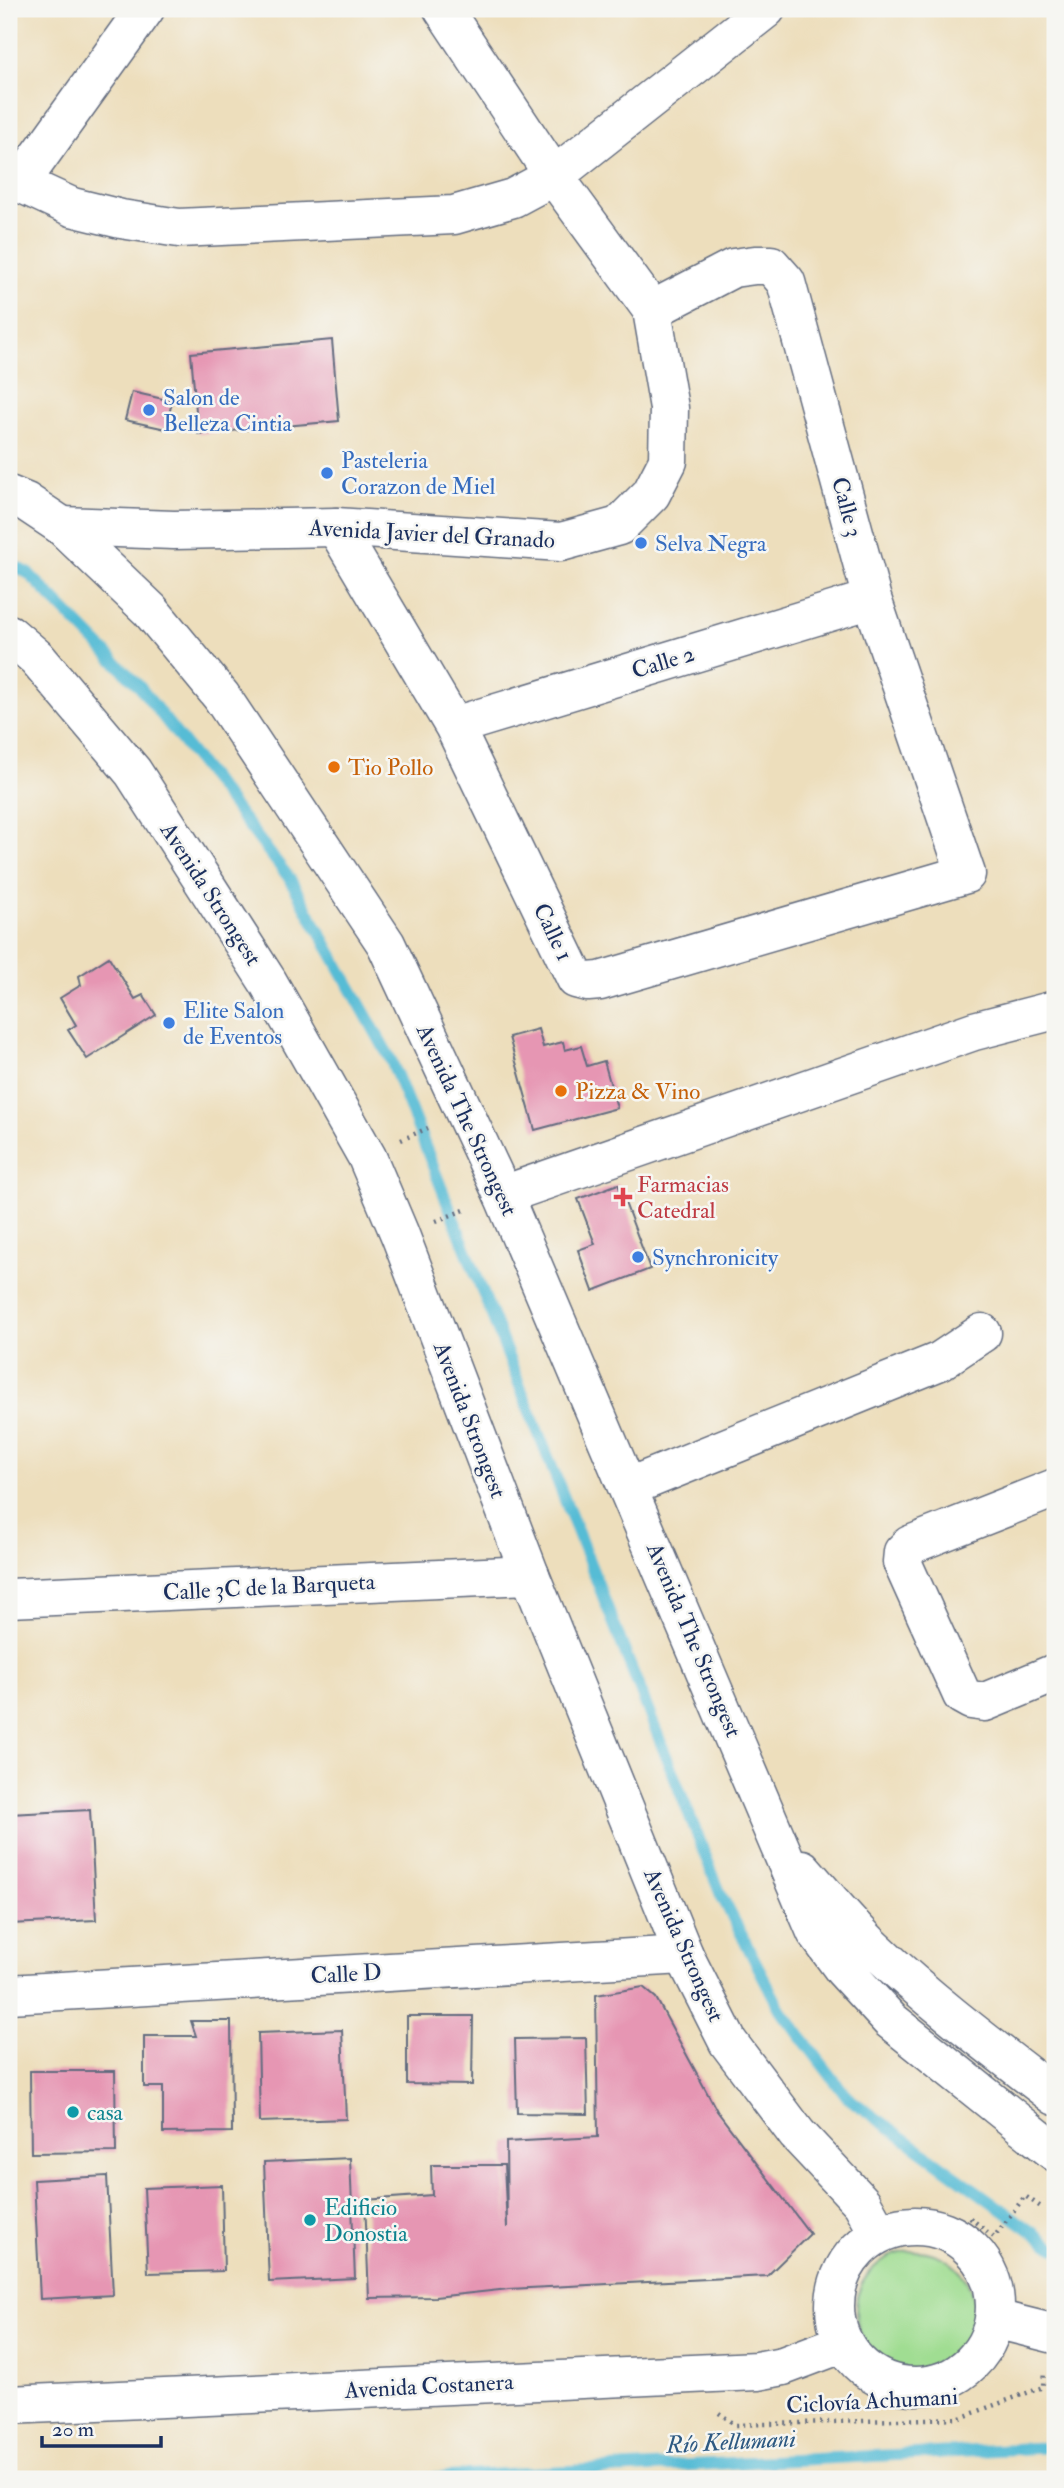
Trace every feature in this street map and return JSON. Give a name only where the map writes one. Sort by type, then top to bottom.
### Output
[{"type":"street","points":[[145,9],[15,184],[72,207],[121,219],[180,228],[454,215],[513,198],[554,176],[766,9]]},
{"type":"street","name":"Avenida Javier del Granado","points":[[62,526],[174,530],[336,527],[561,542],[619,526],[651,494],[668,461],[669,408],[652,310],[554,176],[443,9]]},
{"type":"street","name":"Calle 3","points":[[652,310],[733,268],[771,265],[786,282],[872,599],[966,874]]},
{"type":"street","name":"Avenida The Strongest","points":[[9,495],[26,502],[62,526],[159,621],[221,696],[386,944],[488,1201],[629,1487],[816,1932],[853,1980],[890,2020],[1055,2152]]},
{"type":"street","name":"Calle 1","points":[[336,527],[454,726],[576,979],[600,981],[966,874]]},
{"type":"street","name":"Calle 2","points":[[454,726],[872,599]]},
{"type":"street","name":"Avenida Strongest","points":[[9,634],[37,658],[133,772],[268,982],[360,1145],[400,1235],[530,1575],[684,1955],[728,2042],[797,2134],[862,2203],[879,2234]]},
{"type":"street","points":[[488,1201],[974,1031],[1055,1010]]},
{"type":"street","points":[[629,1487],[940,1361],[982,1333]]},
{"type":"street","points":[[1055,1488],[909,1545],[903,1552],[902,1562],[962,1695],[971,1700],[985,1702],[1055,1673]]},
{"type":"street","name":"Calle 3C de la Barqueta","points":[[9,1598],[530,1575]]},
{"type":"street","name":"Avenida The Strongest","points":[[779,1843],[844,1918],[875,1948],[982,2039],[1055,2096]]},
{"type":"street","name":"Calle D","points":[[9,1994],[684,1955]]},
{"type":"street","points":[[905,2225],[932,2227],[957,2237],[978,2255],[989,2274],[995,2296],[995,2319],[987,2341],[975,2360],[955,2376],[931,2385],[905,2386],[880,2379],[859,2364],[844,2343],[836,2313],[838,2281],[847,2262],[861,2246],[879,2234],[905,2225]]},
{"type":"street","points":[[995,2319],[1051,2333]]},
{"type":"street","name":"Avenida Costanera","points":[[9,2405],[757,2371],[783,2366],[844,2343]]},
{"type":"path","points":[[400,1141],[424,1130]]},
{"type":"path","points":[[424,1225],[488,1201]]},
{"type":"path","points":[[970,2218],[994,2237],[1025,2196],[1041,2207]]},
{"type":"path","name":"Ciclovía Achumani","points":[[708,2413],[718,2413],[736,2425],[960,2418],[1043,2387],[1051,2333]]},
{"type":"green space","points":[[915,2251],[938,2255],[957,2268],[970,2287],[974,2310],[970,2333],[957,2352],[938,2365],[915,2369],[892,2365],[873,2352],[860,2333],[856,2310],[860,2287],[873,2268],[892,2255]]},
{"type":"building","points":[[332,340],[339,421],[198,434],[191,353]]},
{"type":"building","name":"Salon de Belleza Cintia","points":[[132,392],[172,401],[166,429],[125,420]]},
{"type":"building","points":[[109,957],[135,999],[143,995],[156,1015],[87,1059],[68,1030],[76,1025],[60,998],[81,985],[79,976]]},
{"type":"building","points":[[538,1029],[543,1047],[563,1042],[565,1050],[581,1046],[587,1066],[604,1061],[617,1108],[535,1130],[509,1037]]},
{"type":"building","points":[[618,1184],[650,1269],[593,1291],[578,1250],[595,1244],[578,1199]]},
{"type":"building","points":[[90,1810],[96,1920],[9,1924],[9,1814]]},
{"type":"building","points":[[643,1987],[656,1998],[717,2111],[810,2234],[767,2276],[509,2289],[435,2297],[369,2298],[365,2200],[432,2195],[431,2165],[504,2165],[507,2228],[506,2142],[598,2137],[596,1995]]},
{"type":"building","points":[[407,2016],[473,2016],[472,2085],[407,2084]]},
{"type":"building","points":[[191,2021],[231,2021],[232,2132],[163,2133],[163,2087],[144,2087],[144,2036],[196,2036]]},
{"type":"building","points":[[342,2030],[346,2119],[260,2122],[258,2033]]},
{"type":"building","points":[[586,2038],[588,2114],[517,2113],[515,2039]]},
{"type":"building","name":"casa","points":[[30,2071],[115,2071],[116,2152],[31,2153]]},
{"type":"building","name":"Edificio Donostia","points":[[350,2158],[355,2278],[269,2282],[264,2162]]},
{"type":"building","points":[[107,2176],[113,2295],[40,2299],[34,2180]]},
{"type":"building","points":[[222,2185],[224,2271],[148,2273],[144,2188]]},
{"type":"waterway","points":[[9,564],[28,573],[139,686],[290,879],[391,1060],[721,1895],[780,2009],[847,2097],[1055,2248]]},
{"type":"waterway","name":"Río Kellumani","points":[[409,2479],[1055,2447]]},
{"type":"place","name":"Salon de Belleza Cintia","points":[[149,410]]},
{"type":"place","name":"Pasteleria Corazon de Miel","points":[[327,473]]},
{"type":"place","name":"Selva Negra","points":[[641,543]]},
{"type":"place","name":"Tio Pollo","points":[[334,767]]},
{"type":"place","name":"Elite Salon de Eventos","points":[[169,1023]]},
{"type":"place","name":"Pizza & Vino","points":[[561,1091]]},
{"type":"place","name":"Farmacias Catedral","points":[[623,1197]]},
{"type":"place","name":"Synchronicity","points":[[638,1257]]},
{"type":"place","name":"casa","points":[[73,2112]]},
{"type":"place","name":"Edificio Donostia","points":[[310,2220]]}]
